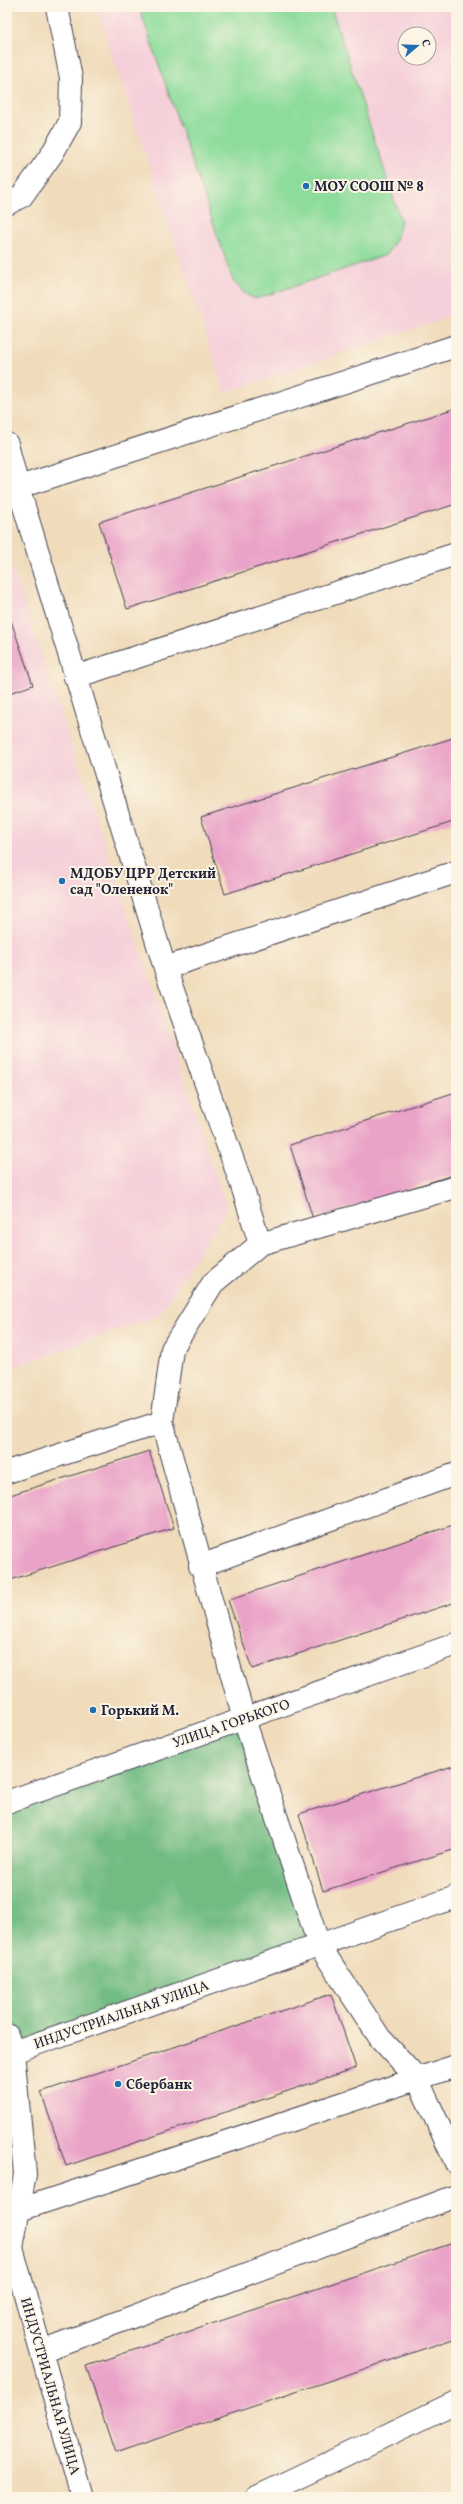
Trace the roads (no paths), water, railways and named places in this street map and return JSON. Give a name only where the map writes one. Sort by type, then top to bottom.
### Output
[{"type":"street","points":[[7,204],[22,196],[52,154],[70,122],[71,78],[57,7]]},
{"type":"street","points":[[12,489],[456,346]]},
{"type":"street","points":[[7,444],[12,489],[75,677],[165,968],[242,1186],[260,1244]]},
{"type":"street","points":[[75,677],[456,554]]},
{"type":"street","points":[[165,968],[456,872]]},
{"type":"street","points":[[456,1187],[260,1244],[213,1283],[172,1349],[162,1422],[200,1566],[244,1718],[319,1945],[380,2038],[417,2078],[456,2162]]},
{"type":"street","points":[[7,1472],[162,1422]]},
{"type":"street","points":[[200,1566],[456,1474]]},
{"type":"street","name":"УЛИЦА ГОРЬКОГО","points":[[7,1802],[456,1644]]},
{"type":"street","name":"ИНДУСТРИАЛЬНАЯ УЛИЦА","points":[[82,2497],[12,2248],[25,2174],[10,2043],[319,1945],[456,1896]]},
{"type":"street","points":[[19,2210],[456,2066]]},
{"type":"street","points":[[41,2351],[456,2196]]},
{"type":"street","points":[[257,2497],[456,2402]]},
{"type":"place","name":"МОУ СООШ № 8","points":[[306,186]]},
{"type":"place","name":"МДОБУ ЦРР Детский сад \"Олененок\"","points":[[62,881]]},
{"type":"place","name":"Горький М.","points":[[93,1710]]},
{"type":"place","name":"Сбербанк","points":[[118,2084]]}]
